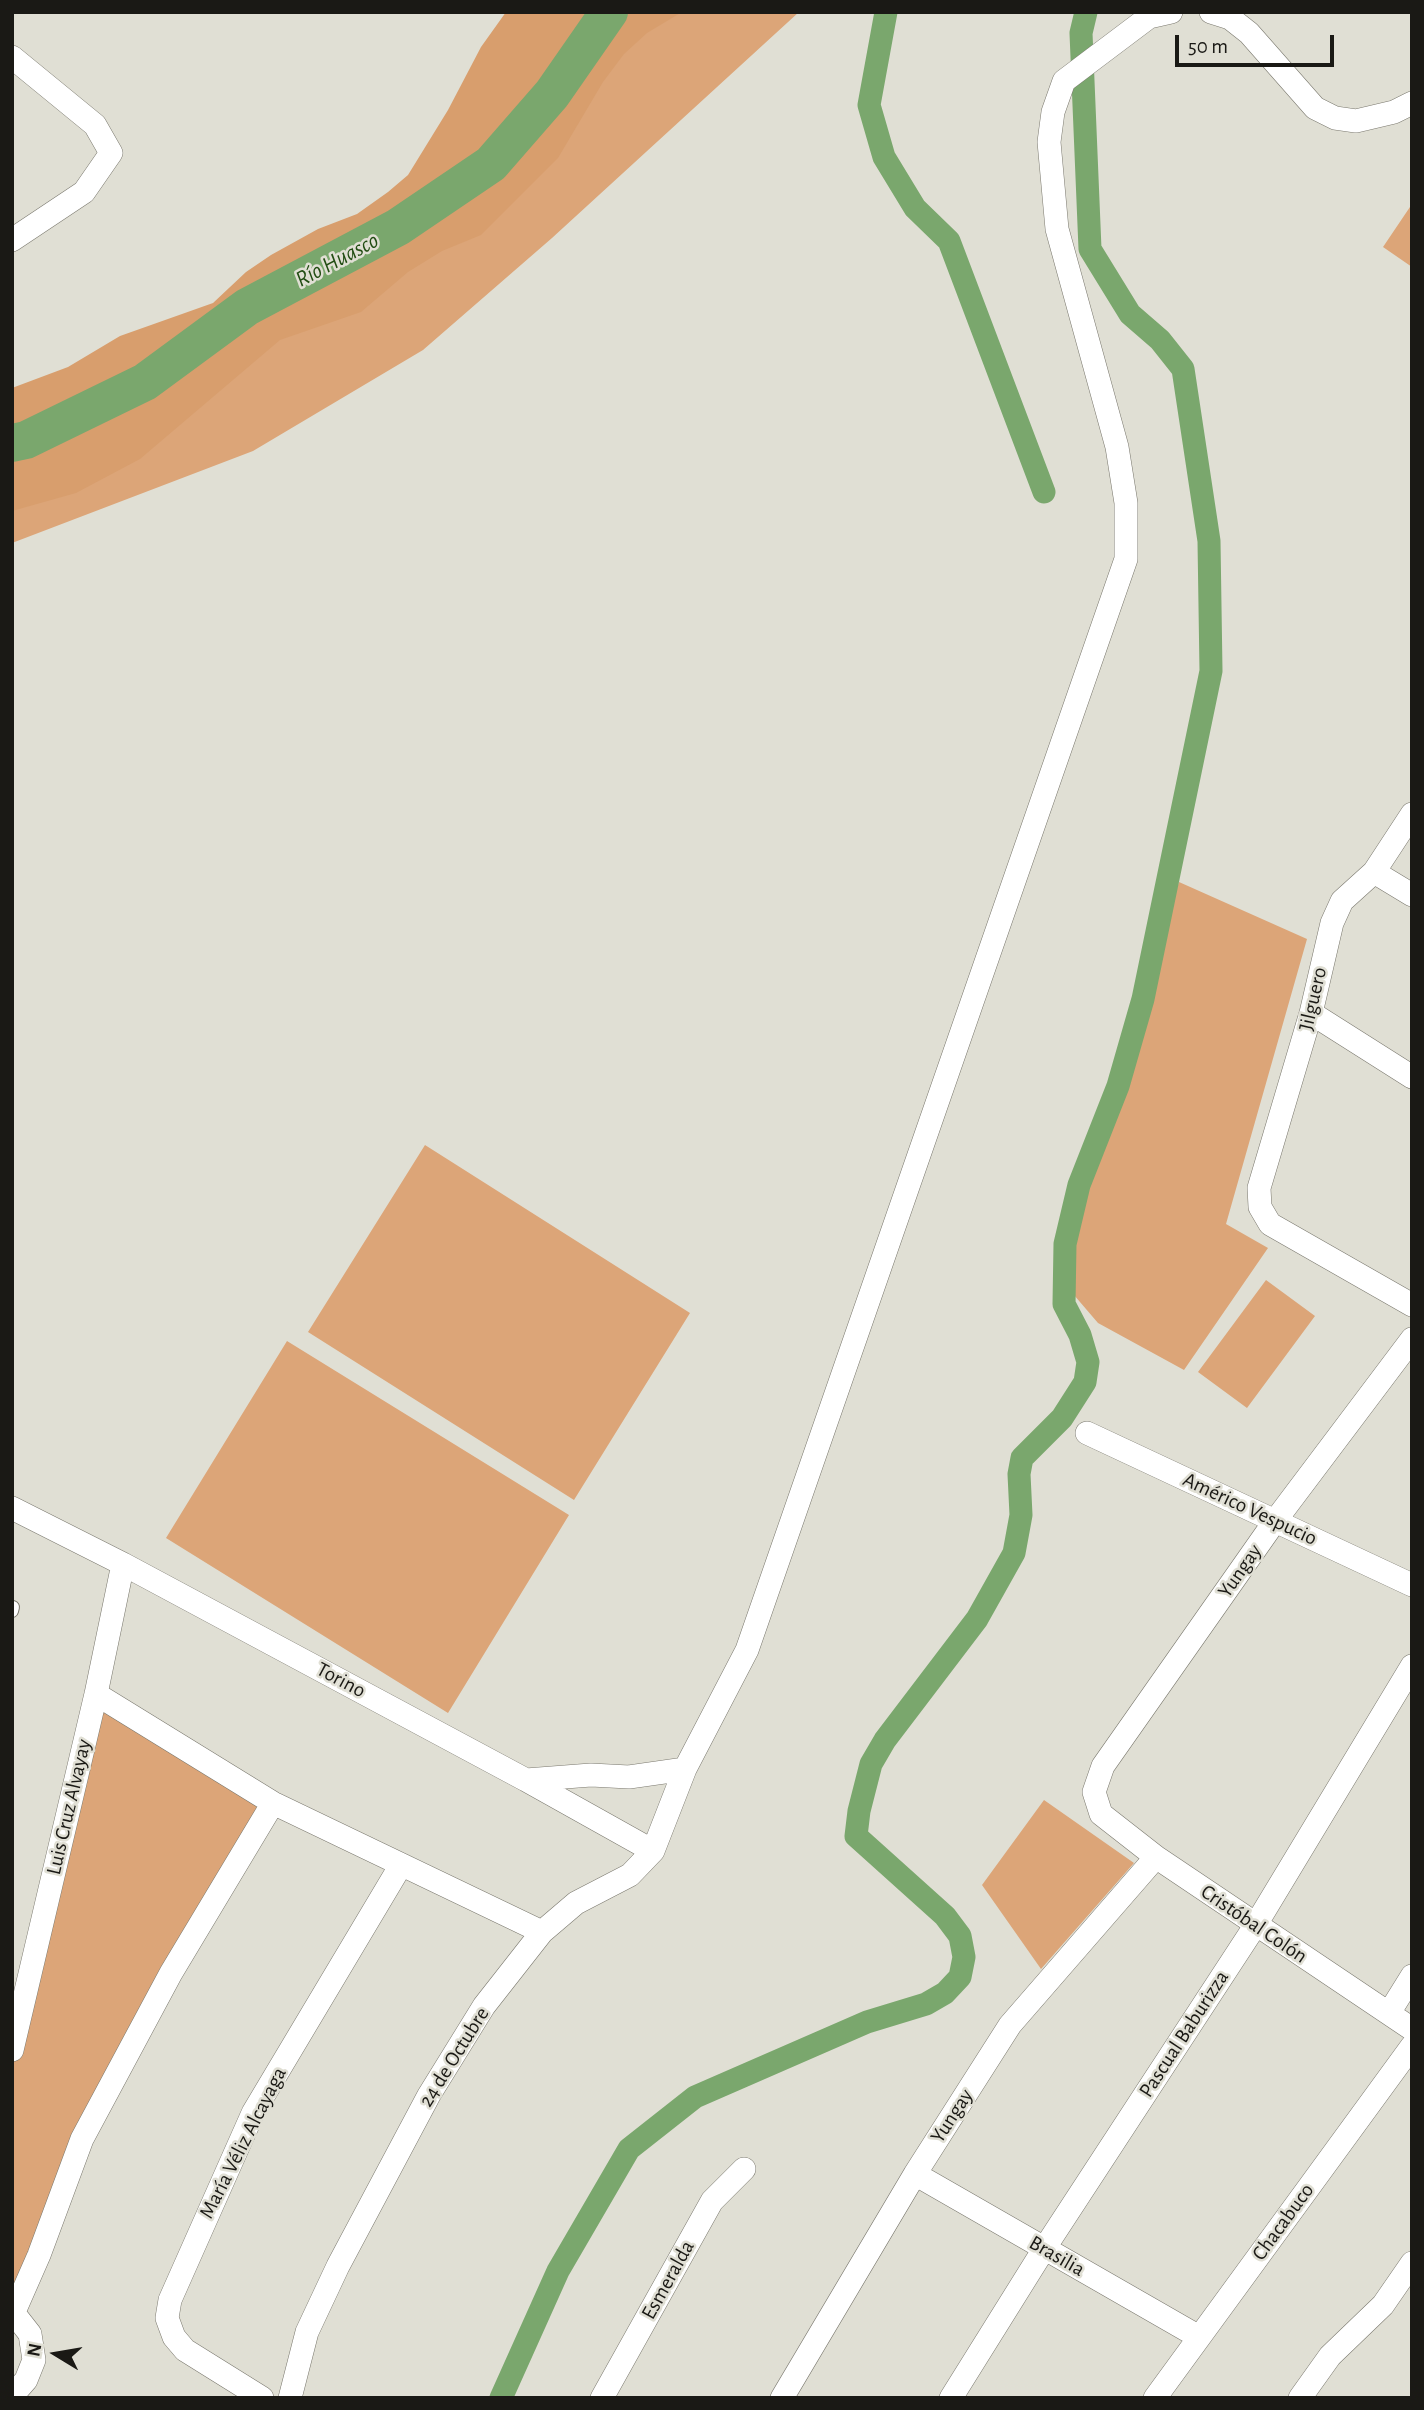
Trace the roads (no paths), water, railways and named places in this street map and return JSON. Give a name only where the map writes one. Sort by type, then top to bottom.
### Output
[{"type":"street","name":"24 de Octubre","points":[[290,2398],[307,2332],[317,2310],[429,2095],[484,2006],[542,1932],[576,1903],[630,1875],[653,1851],[685,1769],[747,1650],[1126,559],[1126,503],[1116,447],[1057,229],[1049,142],[1053,112],[1064,80],[1107,45],[1149,17],[1171,12]]},
{"type":"street","points":[[1211,12],[1230,18],[1249,33],[1315,108],[1335,118],[1356,121],[1394,112],[1412,103]]},
{"type":"street","points":[[12,57],[95,125],[111,153],[84,192],[14,237]]},
{"type":"street","name":"Jilguero","points":[[1412,814],[1374,872],[1342,901],[1332,922],[1311,1013],[1259,1188],[1260,1207],[1270,1224],[1412,1306]]},
{"type":"street","points":[[1374,872],[1412,895]]},
{"type":"street","points":[[1311,1013],[1412,1077]]},
{"type":"street","name":"Yungay","points":[[1101,1814],[1094,1792],[1102,1766],[1275,1521],[1412,1339]]},
{"type":"street","name":"Américo Vespucio","points":[[1087,1433],[1412,1585]]},
{"type":"street","name":"Torino","points":[[12,1508],[526,1780],[653,1851]]},
{"type":"street","name":"Luis Cruz Alvayay","points":[[12,2050],[96,1694],[122,1564]]},
{"type":"street","name":"Pascual Baburizza","points":[[951,2398],[1044,2249],[1255,1926],[1412,1666]]},
{"type":"street","points":[[96,1694],[273,1803],[542,1932]]},
{"type":"street","points":[[526,1780],[592,1775],[629,1777],[685,1769]]},
{"type":"street","points":[[12,2396],[26,2380],[34,2360],[30,2334],[13,2312],[39,2255],[82,2139],[171,1973],[273,1803]]},
{"type":"street","name":"Cristóbal Colón","points":[[1101,1814],[1156,1857],[1255,1926],[1412,2029]]},
{"type":"street","name":"Yungay","points":[[782,2398],[915,2174],[1010,2025],[1156,1857]]},
{"type":"street","name":"María Véliz Alcayaga","points":[[262,2398],[185,2350],[174,2337],[167,2318],[170,2300],[253,2113],[401,1866]]},
{"type":"street","points":[[1389,2013],[1412,1976]]},
{"type":"street","name":"Chacabuco","points":[[1155,2398],[1412,2046]]},
{"type":"street","name":"Esmeralda","points":[[602,2398],[712,2201],[744,2169]]},
{"type":"street","name":"Brasilia","points":[[915,2174],[1199,2337]]},
{"type":"street","points":[[1300,2398],[1331,2356],[1382,2305],[1412,2263]]},
{"type":"waterway","name":"Río Huasco","points":[[12,443],[26,440],[145,382],[247,307],[398,227],[491,164],[552,94],[609,12]]},
{"type":"waterway","points":[[886,12],[869,105],[884,157],[915,208],[949,241],[1044,492]]},
{"type":"waterway","points":[[501,2398],[558,2271],[629,2149],[695,2097],[867,2022],[926,2004],[945,1993],[960,1977],[964,1957],[960,1936],[945,1916],[856,1836],[859,1811],[871,1764],[885,1740],[977,1619],[1014,1553],[1021,1515],[1019,1474],[1022,1458],[1062,1418],[1085,1382],[1088,1362],[1080,1335],[1064,1304],[1065,1244],[1079,1185],[1118,1086],[1143,999],[1211,671],[1209,541],[1183,369],[1160,340],[1130,314],[1090,249],[1081,33],[1086,12]]}]
